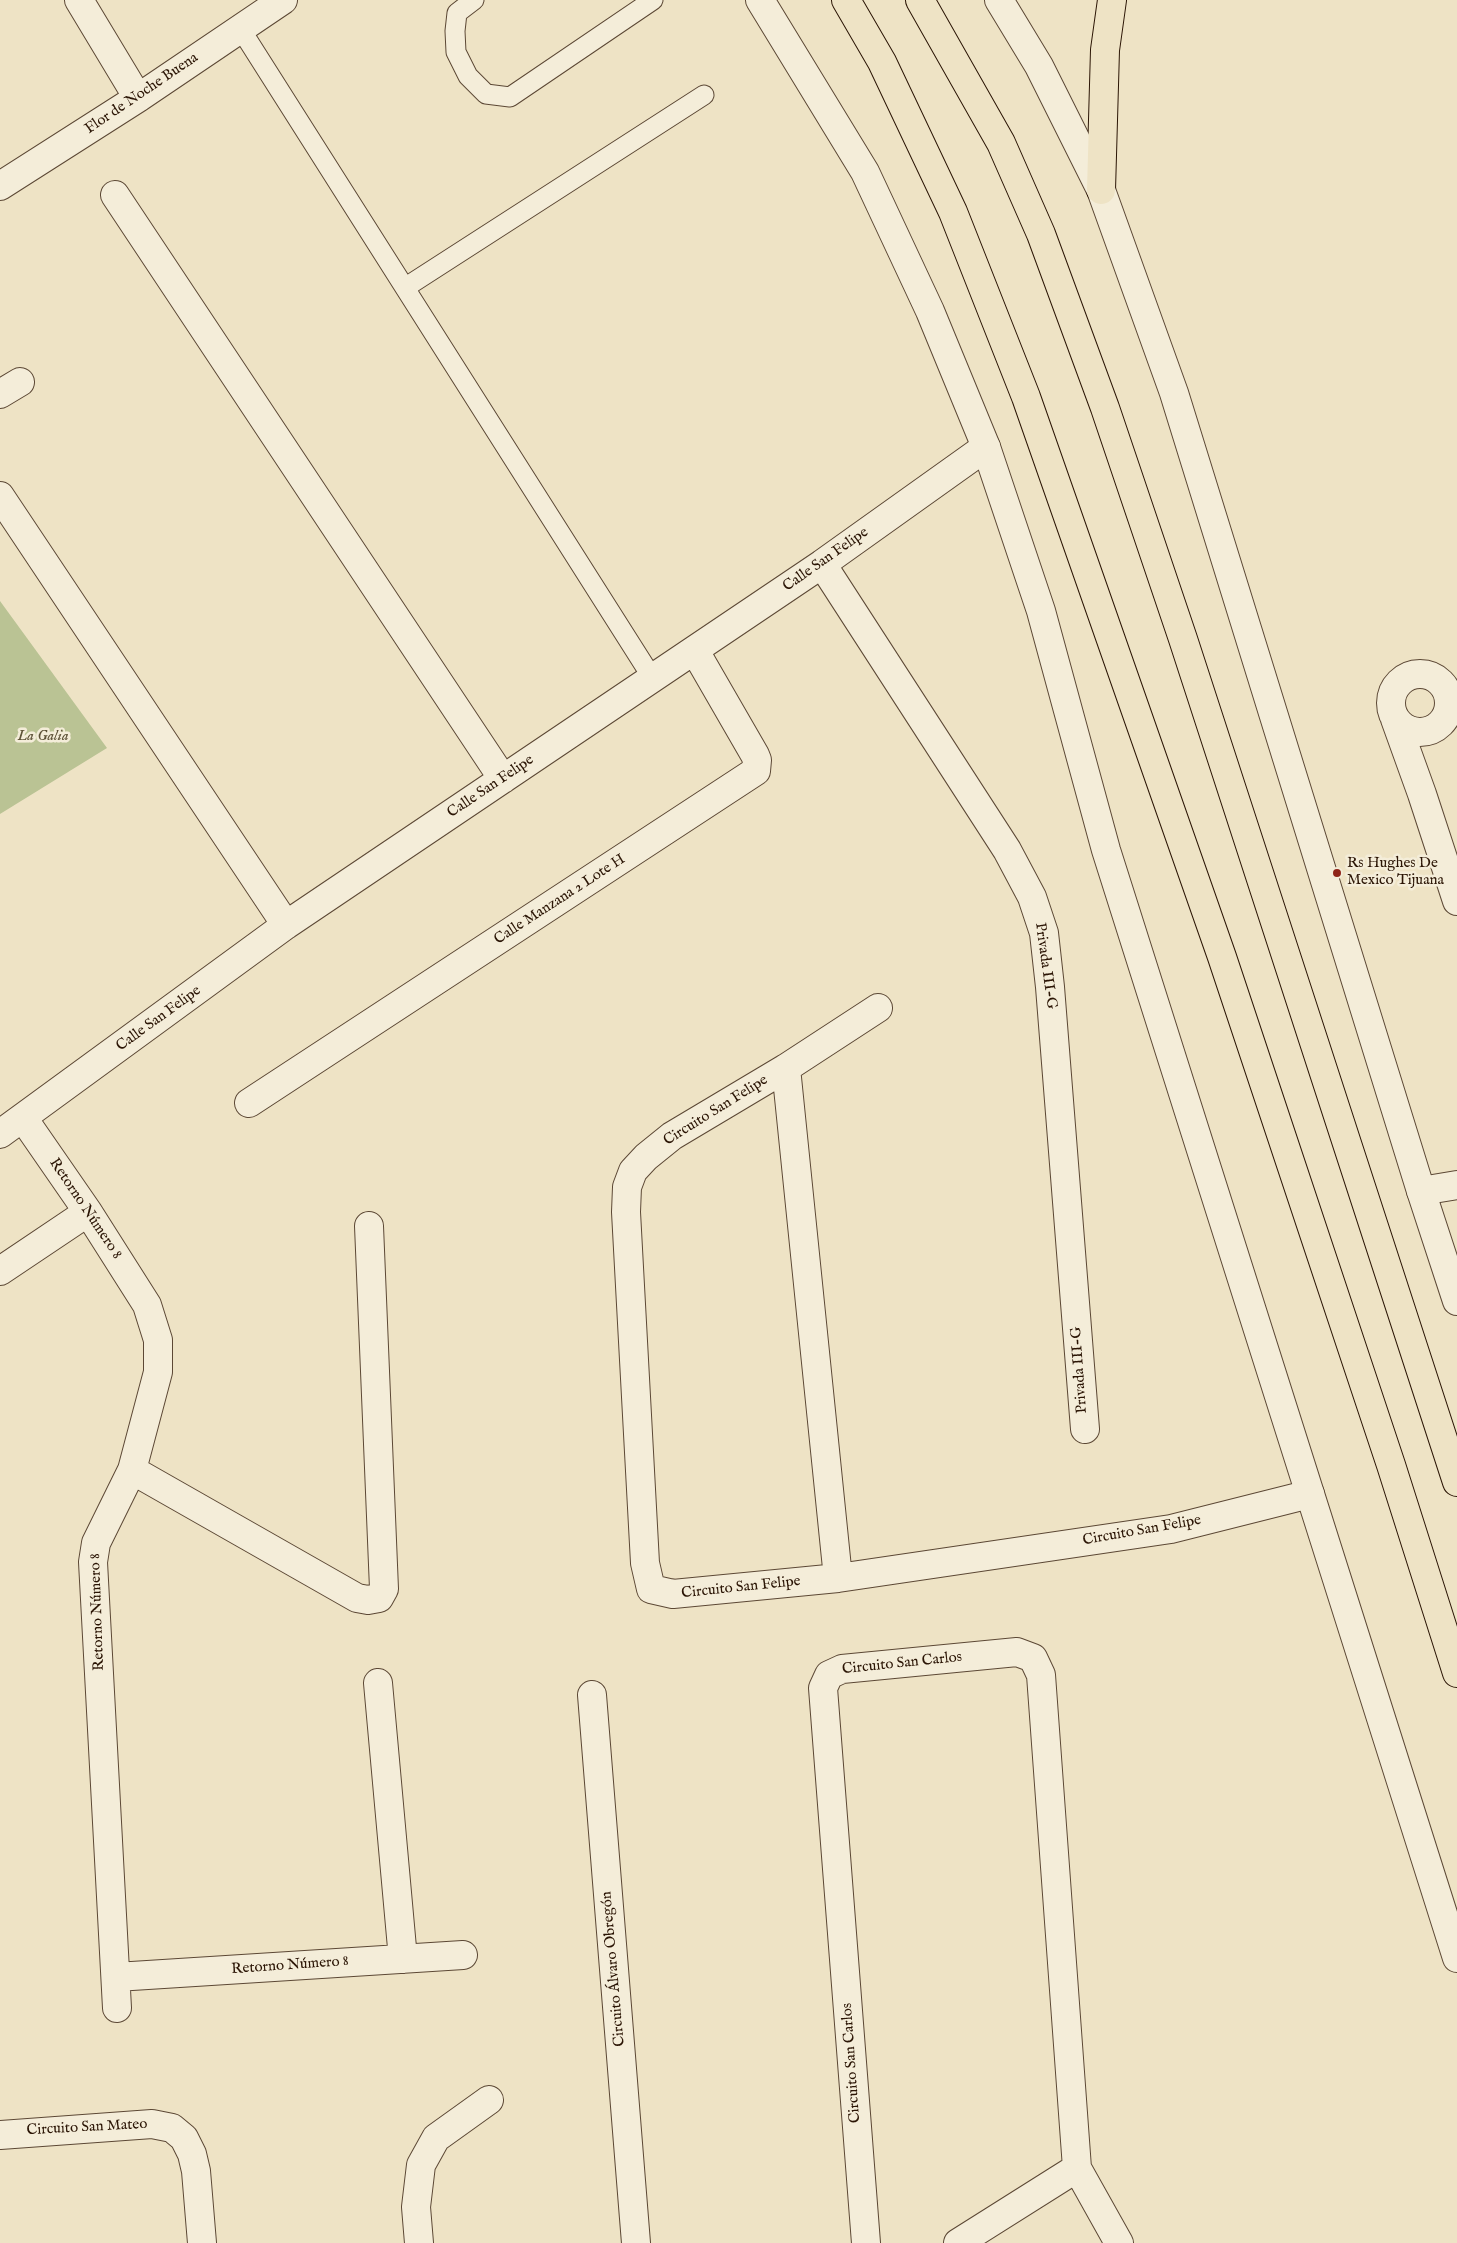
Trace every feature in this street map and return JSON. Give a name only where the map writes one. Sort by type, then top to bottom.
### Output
[{"type":"main road","points":[[846,0],[882,62],[953,212],[1026,397],[1222,958],[1391,1465],[1457,1673]]},
{"type":"main road","points":[[920,0],[1001,143],[1041,234],[1105,408],[1183,639],[1457,1482]]},
{"type":"main road","points":[[1101,190],[1104,50],[1112,0]]},
{"type":"street","points":[[80,0],[138,98]]},
{"type":"street","name":"Flor de Noche Buena","points":[[0,186],[138,98],[283,0]]},
{"type":"street","points":[[760,0],[865,172],[930,312],[986,447],[1041,612],[1106,850],[1457,1958]]},
{"type":"street","points":[[999,0],[1039,66],[1101,190],[1174,393],[1421,1191],[1455,1288]]},
{"type":"street","points":[[115,195],[503,778]]},
{"type":"street","name":"Calle San Felipe","points":[[0,1134],[286,925],[695,651],[822,564],[986,447]]},
{"type":"street","points":[[0,496],[286,925]]},
{"type":"street","name":"Privada III-G","points":[[822,564],[1011,856],[1032,897],[1044,932],[1050,987],[1084,1430]]},
{"type":"street","name":"Calle Manzana 2 Lote H","points":[[249,1103],[756,771],[758,766],[755,754],[695,651]]},
{"type":"street","points":[[1395,719],[1404,728],[1416,732],[1429,731],[1441,724],[1448,713],[1451,694],[1438,679],[1427,674],[1415,674],[1404,678],[1396,685],[1390,696],[1390,708],[1422,794],[1457,901]]},
{"type":"street","points":[[838,1578],[786,1068],[878,1008]]},
{"type":"street","name":"Circuito San Felipe","points":[[786,1068],[672,1136],[646,1157],[633,1171],[627,1187],[626,1212],[646,1576],[651,1589],[673,1594],[838,1578],[1170,1529],[1310,1494]]},
{"type":"street","name":"Retorno Número 8","points":[[23,1118],[88,1212],[147,1305],[158,1340],[158,1372],[132,1470],[96,1543],[93,1562],[117,2008]]},
{"type":"street","points":[[1421,1191],[1457,1185]]},
{"type":"street","points":[[0,1271],[88,1212]]},
{"type":"street","points":[[132,1470],[357,1598],[368,1600],[379,1598],[384,1589],[369,1226]]},
{"type":"street","name":"Circuito San Carlos","points":[[866,2243],[823,1688],[829,1675],[835,1671],[1017,1652],[1033,1658],[1041,1675],[1077,2168],[1119,2243]]},
{"type":"street","points":[[378,1683],[403,1959]]},
{"type":"street","name":"Circuito Álvaro Obregón","points":[[592,1694],[636,2243]]},
{"type":"street","name":"Retorno Número 8","points":[[116,1977],[463,1955]]},
{"type":"street","points":[[419,2243],[416,2207],[421,2165],[436,2138],[489,2100]]},
{"type":"street","name":"Circuito San Mateo","points":[[0,2135],[152,2124],[172,2128],[184,2138],[194,2162],[202,2243]]},
{"type":"street","points":[[958,2243],[1077,2168]]},
{"type":"lane","points":[[474,0],[458,13],[455,31],[456,52],[468,76],[486,94],[510,97],[653,0]]},
{"type":"lane","points":[[240,28],[653,679]]},
{"type":"lane","points":[[406,287],[704,94]]},
{"type":"green space","name":"La Galia","points":[[0,601],[107,748],[0,814]]},
{"type":"place","name":"Rs Hughes De Mexico Tijuana","points":[[1337,873]]}]
